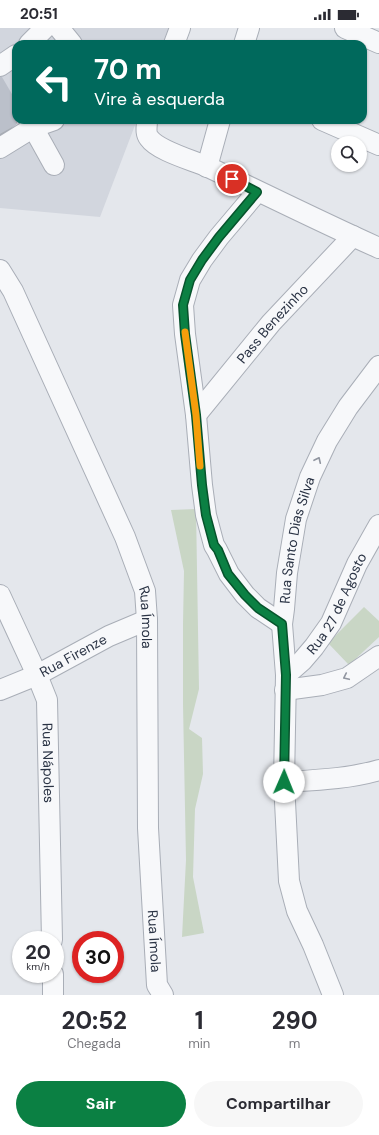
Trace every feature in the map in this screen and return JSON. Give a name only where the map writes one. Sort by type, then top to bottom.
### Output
[{"type":"street","points":[[33,40],[45,28]]},
{"type":"street","points":[[59,28],[69,40]]},
{"type":"street","points":[[176,40],[180,28]]},
{"type":"street","points":[[245,40],[249,28]]},
{"type":"street","points":[[345,28],[379,43]]},
{"type":"street","points":[[0,66],[12,58]]},
{"type":"street","points":[[0,148],[32,124],[54,165]]},
{"type":"street","points":[[147,124],[146,132],[148,138],[159,147],[207,167],[257,192],[379,248]]},
{"type":"street","points":[[207,167],[219,124]]},
{"type":"street","points":[[331,124],[379,145]]},
{"type":"street","points":[[257,192],[219,237],[202,260],[190,280],[183,305],[185,334],[196,415],[202,485],[206,515],[214,545],[218,550],[228,574],[245,595],[258,608],[282,624]]},
{"type":"street","name":"Pass Benezinho","points":[[196,415],[271,323],[353,236]]},
{"type":"street","name":"Rua Ímola","points":[[0,270],[13,291],[125,536],[145,591],[147,620],[148,828],[155,992]]},
{"type":"street","name":"Rua Santo Dias Silva","points":[[333,995],[313,945],[297,911],[289,881],[284,782],[285,682],[282,624],[287,573],[296,519],[310,477],[327,441],[348,407],[379,366]]},
{"type":"street","name":"Rua 27 de Agosto","points":[[285,682],[314,647],[331,623],[357,564],[379,525]]},
{"type":"street","name":"Rua Nápoles","points":[[0,595],[47,700],[52,931]]},
{"type":"street","name":"Rua Firenze","points":[[0,690],[37,675],[109,636],[147,620]]},
{"type":"street","points":[[285,682],[322,685],[347,678],[379,656]]},
{"type":"street","points":[[284,782],[336,779],[363,775],[379,770]]},
{"type":"street","points":[[53,983],[53,995]]},
{"type":"shaded area","points":[[0,28],[172,28],[168,40],[12,40],[12,124],[135,124],[100,217],[0,208]]},
{"type":"green space","points":[[196,509],[199,689],[189,729],[202,738],[203,774],[195,809],[193,877],[204,933],[182,937],[186,860],[183,704],[184,571],[171,510]]},
{"type":"green space","points":[[364,607],[379,621],[379,637],[349,665],[328,643]]},
{"type":"building","points":[[0,77],[2,77],[12,94],[12,124],[16,125],[0,134]]},
{"type":"slow traffic","points":[[185,332],[196,415],[200,466]]},
{"type":"route","points":[[232,179],[257,192],[219,237],[202,260],[190,280],[183,305],[185,334],[196,415],[206,515],[214,545],[218,550],[228,574],[245,595],[258,608],[282,624],[286,675],[284,782]]}]
